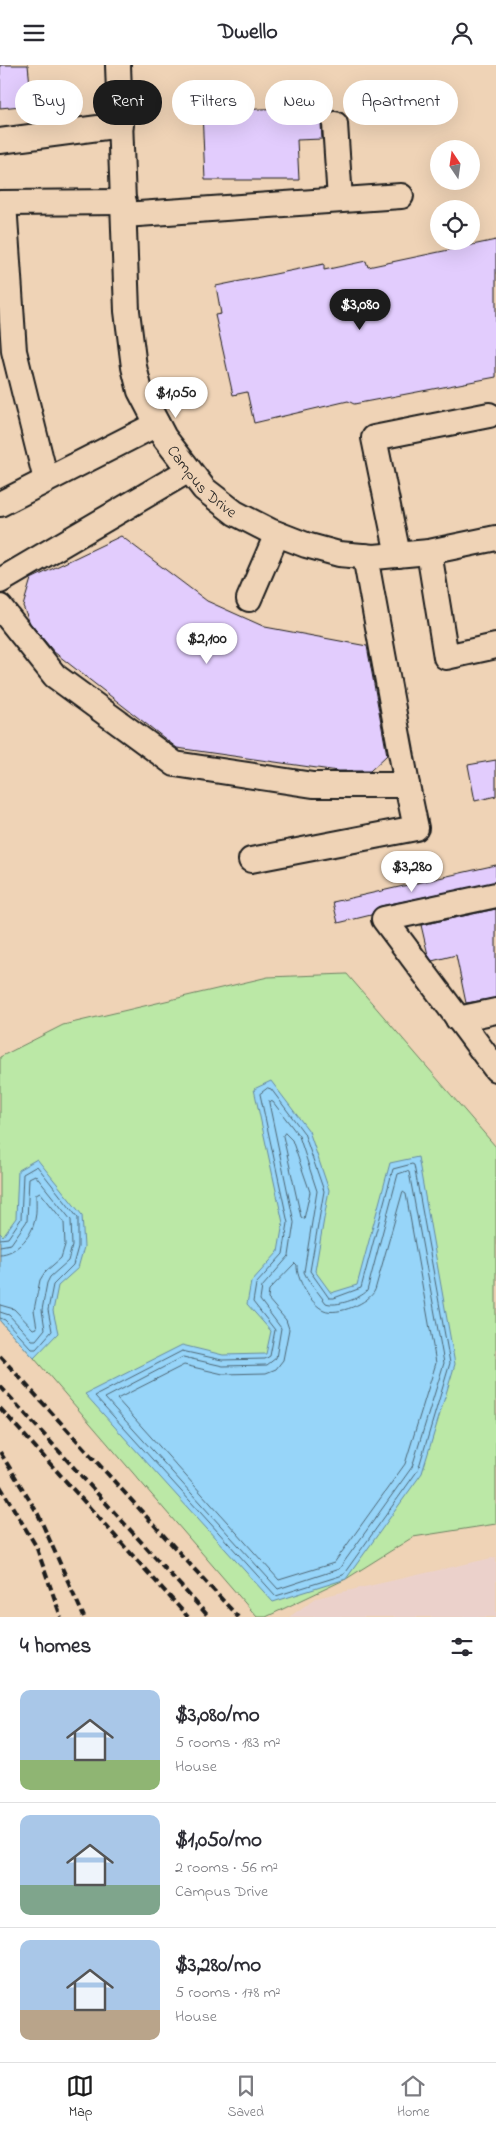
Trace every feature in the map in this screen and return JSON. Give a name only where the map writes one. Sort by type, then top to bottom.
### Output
[{"type":"street","name":"Campus Drive","points":[[118,65],[119,80]]},
{"type":"street","points":[[335,124],[340,200]]},
{"type":"street","name":"Campus Drive","points":[[121,125],[127,311],[134,367],[140,391],[164,437],[204,489],[235,513],[277,534],[331,552],[366,556],[398,555],[430,552],[496,538]]},
{"type":"street","points":[[0,141],[121,125]]},
{"type":"street","points":[[46,480],[14,351],[2,203],[124,209],[401,196]]},
{"type":"street","points":[[398,555],[374,438],[489,415]]},
{"type":"street","points":[[0,504],[157,424]]},
{"type":"street","points":[[0,581],[189,470]]},
{"type":"street","points":[[249,599],[277,534]]},
{"type":"street","points":[[430,552],[446,657],[496,646]]},
{"type":"street","points":[[251,860],[416,828],[366,556]]},
{"type":"street","points":[[0,607],[55,676],[175,764],[313,785],[408,785]]},
{"type":"street","points":[[496,895],[384,919],[496,1069]]},
{"type":"street","points":[[458,1019],[496,1011]]},
{"type":"shaded area","points":[[496,1557],[496,1617],[289,1617],[316,1598]]},
{"type":"green space","points":[[347,974],[496,1147],[496,1524],[413,1537],[346,1579],[266,1617],[257,1617],[0,1321],[0,1057],[63,1025],[268,977]]},
{"type":"water","points":[[271,1081],[309,1131],[329,1190],[315,1271],[331,1293],[357,1285],[390,1163],[418,1157],[455,1364],[422,1473],[346,1579],[273,1602],[85,1394],[182,1345],[223,1355],[266,1354],[271,1331],[247,1304],[251,1282],[278,1252],[283,1223],[254,1089]]},
{"type":"water","points":[[37,1159],[82,1215],[84,1247],[78,1268],[58,1286],[53,1311],[58,1333],[34,1358],[0,1321],[0,1233],[3,1236],[16,1218],[18,1170]]},
{"type":"building","points":[[0,65],[28,65],[30,80],[15,80],[15,107],[0,108]]},
{"type":"building","points":[[255,109],[265,109],[265,125],[321,125],[322,139],[297,140],[299,180],[205,180],[203,125],[255,125]]},
{"type":"building","points":[[496,240],[496,377],[354,404],[348,401],[254,423],[247,392],[233,395],[215,315],[221,314],[216,286],[324,264],[324,270],[366,261],[368,267],[449,250],[480,250],[480,243]]},
{"type":"building","points":[[121,536],[207,601],[265,627],[367,646],[387,755],[370,771],[338,771],[177,748],[54,652],[30,623],[23,606],[31,579]]},
{"type":"building","points":[[496,760],[496,796],[475,801],[468,765]]},
{"type":"building","points":[[496,865],[496,882],[381,906],[375,909],[371,915],[338,923],[333,902]]},
{"type":"building","points":[[496,909],[496,998],[466,1003],[456,955],[432,961],[428,955],[421,925]]},
{"type":"railway","points":[[0,1356],[238,1617]]},
{"type":"railway","points":[[0,1386],[209,1617]]},
{"type":"railway","points":[[0,1408],[188,1617]]},
{"type":"railway","points":[[0,1452],[38,1514],[84,1617]]},
{"type":"railway","points":[[0,1486],[36,1546],[61,1617]]}]
